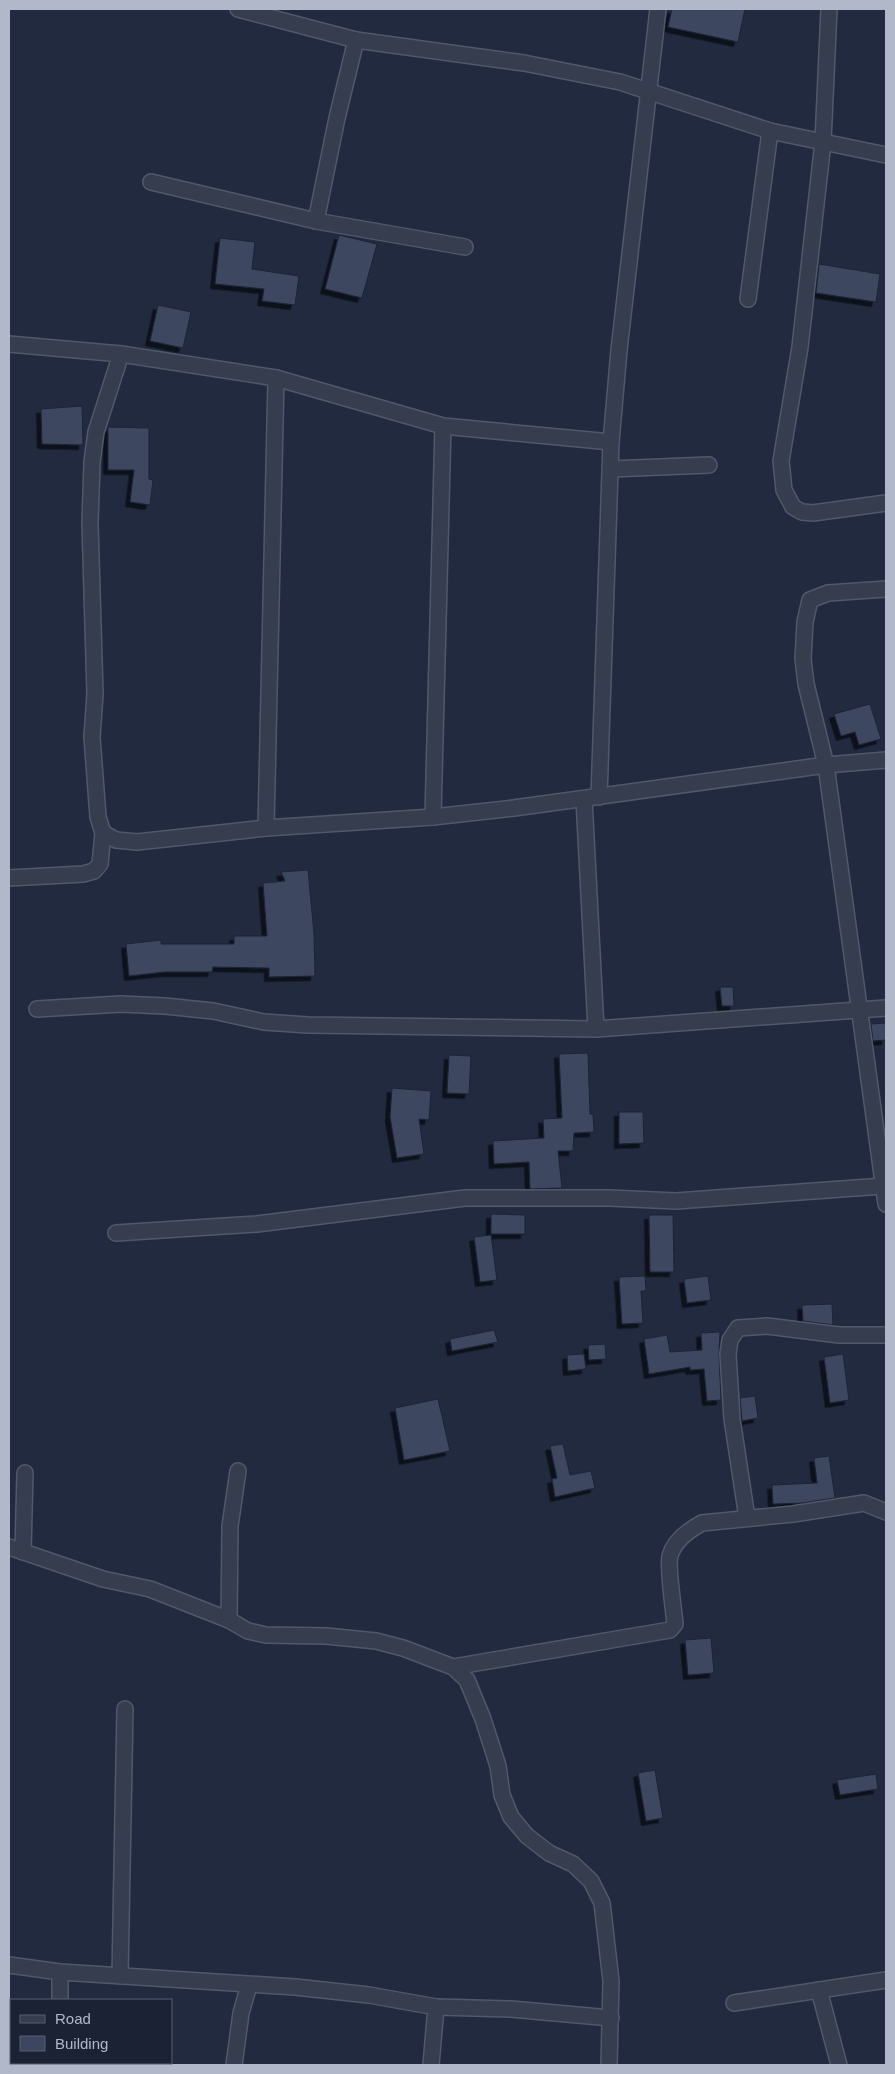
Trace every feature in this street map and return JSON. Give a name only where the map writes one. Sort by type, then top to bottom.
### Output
[{"type":"street","points":[[238,9],[356,40],[524,64],[620,82],[770,131],[886,155]]},
{"type":"street","points":[[596,1029],[591,798],[612,442],[619,350],[658,9]]},
{"type":"street","points":[[829,9],[823,142],[800,347],[781,461],[784,490],[793,507],[802,512],[813,513],[886,503]]},
{"type":"street","points":[[316,221],[336,118],[356,40]]},
{"type":"street","points":[[748,299],[770,131]]},
{"type":"street","points":[[151,182],[316,221],[465,247]]},
{"type":"street","points":[[9,344],[121,354],[276,378],[443,426],[612,442]]},
{"type":"street","points":[[9,878],[83,874],[94,871],[100,864],[102,833],[98,817],[92,737],[95,694],[90,487],[96,432],[121,354]]},
{"type":"street","points":[[266,828],[276,378]]},
{"type":"street","points":[[433,816],[443,426]]},
{"type":"street","points":[[611,469],[709,465]]},
{"type":"street","points":[[886,589],[828,593],[810,600],[803,659],[806,684],[826,765],[886,1204]]},
{"type":"street","points":[[102,833],[116,840],[137,842],[266,828],[433,816],[591,798],[826,765],[886,760]]},
{"type":"street","points":[[37,1009],[121,1004],[194,1009],[264,1022],[308,1025],[596,1029],[886,1008]]},
{"type":"street","points":[[116,1233],[257,1224],[465,1198],[571,1197],[676,1201],[883,1186]]},
{"type":"street","points":[[747,1518],[731,1409],[728,1354],[730,1340],[738,1328],[753,1325],[839,1335],[886,1335]]},
{"type":"street","points":[[229,1620],[230,1526],[238,1471]]},
{"type":"street","points":[[25,1473],[16,1550],[102,1579],[150,1589],[229,1620],[248,1631],[266,1635],[326,1636],[376,1641],[403,1648],[453,1667],[467,1680],[483,1719],[498,1766],[502,1796],[511,1818],[527,1836],[549,1854],[572,1864],[591,1881],[602,1903],[611,1981],[609,2065]]},
{"type":"street","points":[[453,1667],[670,1630],[676,1624],[670,1557],[680,1539],[702,1523],[793,1514],[864,1503],[886,1512]]},
{"type":"street","points":[[120,1976],[125,1708]]},
{"type":"street","points":[[9,1965],[60,1972],[295,1987],[436,2007],[511,2009],[611,2018]]},
{"type":"street","points":[[60,1972],[60,1999]]},
{"type":"street","points":[[734,2003],[886,1980]]},
{"type":"street","points":[[234,2065],[241,2013],[248,1985]]},
{"type":"street","points":[[819,1990],[839,2065]]},
{"type":"street","points":[[431,2065],[436,2007]]},
{"type":"building","points":[[672,9],[745,9],[738,42],[668,27]]},
{"type":"building","points":[[339,235],[377,244],[362,298],[325,289]]},
{"type":"building","points":[[220,238],[255,242],[252,269],[299,276],[295,305],[262,301],[264,289],[215,284]]},
{"type":"building","points":[[819,264],[880,274],[876,302],[816,293]]},
{"type":"building","points":[[158,305],[191,312],[183,348],[150,341]]},
{"type":"building","points":[[82,406],[83,445],[42,444],[41,409]]},
{"type":"building","points":[[108,427],[149,428],[149,479],[153,480],[150,505],[130,502],[134,470],[108,470]]},
{"type":"building","points":[[870,704],[881,739],[859,745],[855,732],[841,736],[834,714]]},
{"type":"building","points":[[308,870],[314,934],[315,976],[269,977],[269,968],[213,967],[212,972],[165,972],[129,976],[126,944],[161,940],[161,944],[234,944],[234,936],[267,936],[263,883],[285,881],[281,872]]},
{"type":"building","points":[[720,987],[733,987],[734,1006],[722,1006]]},
{"type":"building","points":[[886,1023],[886,1040],[873,1041],[871,1024]]},
{"type":"building","points":[[588,1053],[590,1114],[593,1114],[594,1132],[574,1133],[573,1151],[558,1151],[562,1188],[530,1189],[529,1162],[494,1164],[493,1141],[544,1138],[543,1119],[562,1118],[559,1054]]},
{"type":"building","points":[[449,1055],[471,1056],[469,1094],[447,1093]]},
{"type":"building","points":[[392,1088],[431,1091],[429,1120],[419,1119],[424,1154],[397,1158],[390,1117]]},
{"type":"building","points":[[619,1112],[643,1112],[644,1143],[619,1144]]},
{"type":"building","points":[[491,1214],[525,1215],[525,1234],[491,1234]]},
{"type":"building","points":[[649,1215],[673,1215],[674,1272],[650,1272]]},
{"type":"building","points":[[491,1235],[497,1280],[480,1282],[474,1237]]},
{"type":"building","points":[[645,1276],[646,1291],[641,1291],[643,1323],[622,1324],[619,1277]]},
{"type":"building","points":[[708,1276],[711,1300],[687,1303],[684,1279]]},
{"type":"building","points":[[832,1304],[833,1325],[803,1321],[802,1305]]},
{"type":"building","points":[[494,1330],[498,1342],[452,1351],[450,1339]]},
{"type":"building","points":[[720,1332],[721,1400],[707,1401],[704,1369],[690,1370],[690,1367],[649,1374],[644,1339],[667,1335],[670,1352],[702,1350],[701,1333]]},
{"type":"building","points":[[605,1344],[606,1359],[589,1360],[588,1345]]},
{"type":"building","points":[[584,1354],[586,1369],[568,1371],[567,1355]]},
{"type":"building","points":[[843,1354],[849,1400],[830,1403],[824,1357]]},
{"type":"building","points":[[755,1396],[758,1418],[742,1421],[740,1398]]},
{"type":"building","points":[[438,1399],[450,1451],[404,1460],[395,1408]]},
{"type":"building","points":[[563,1444],[570,1475],[591,1471],[595,1488],[555,1497],[552,1479],[557,1478],[550,1446]]},
{"type":"building","points":[[829,1456],[835,1498],[802,1503],[773,1504],[772,1485],[817,1483],[814,1458]]},
{"type":"building","points":[[711,1638],[714,1673],[688,1675],[685,1640]]},
{"type":"building","points":[[655,1770],[663,1818],[646,1821],[638,1773]]},
{"type":"building","points":[[876,1774],[878,1789],[840,1795],[837,1780]]}]
